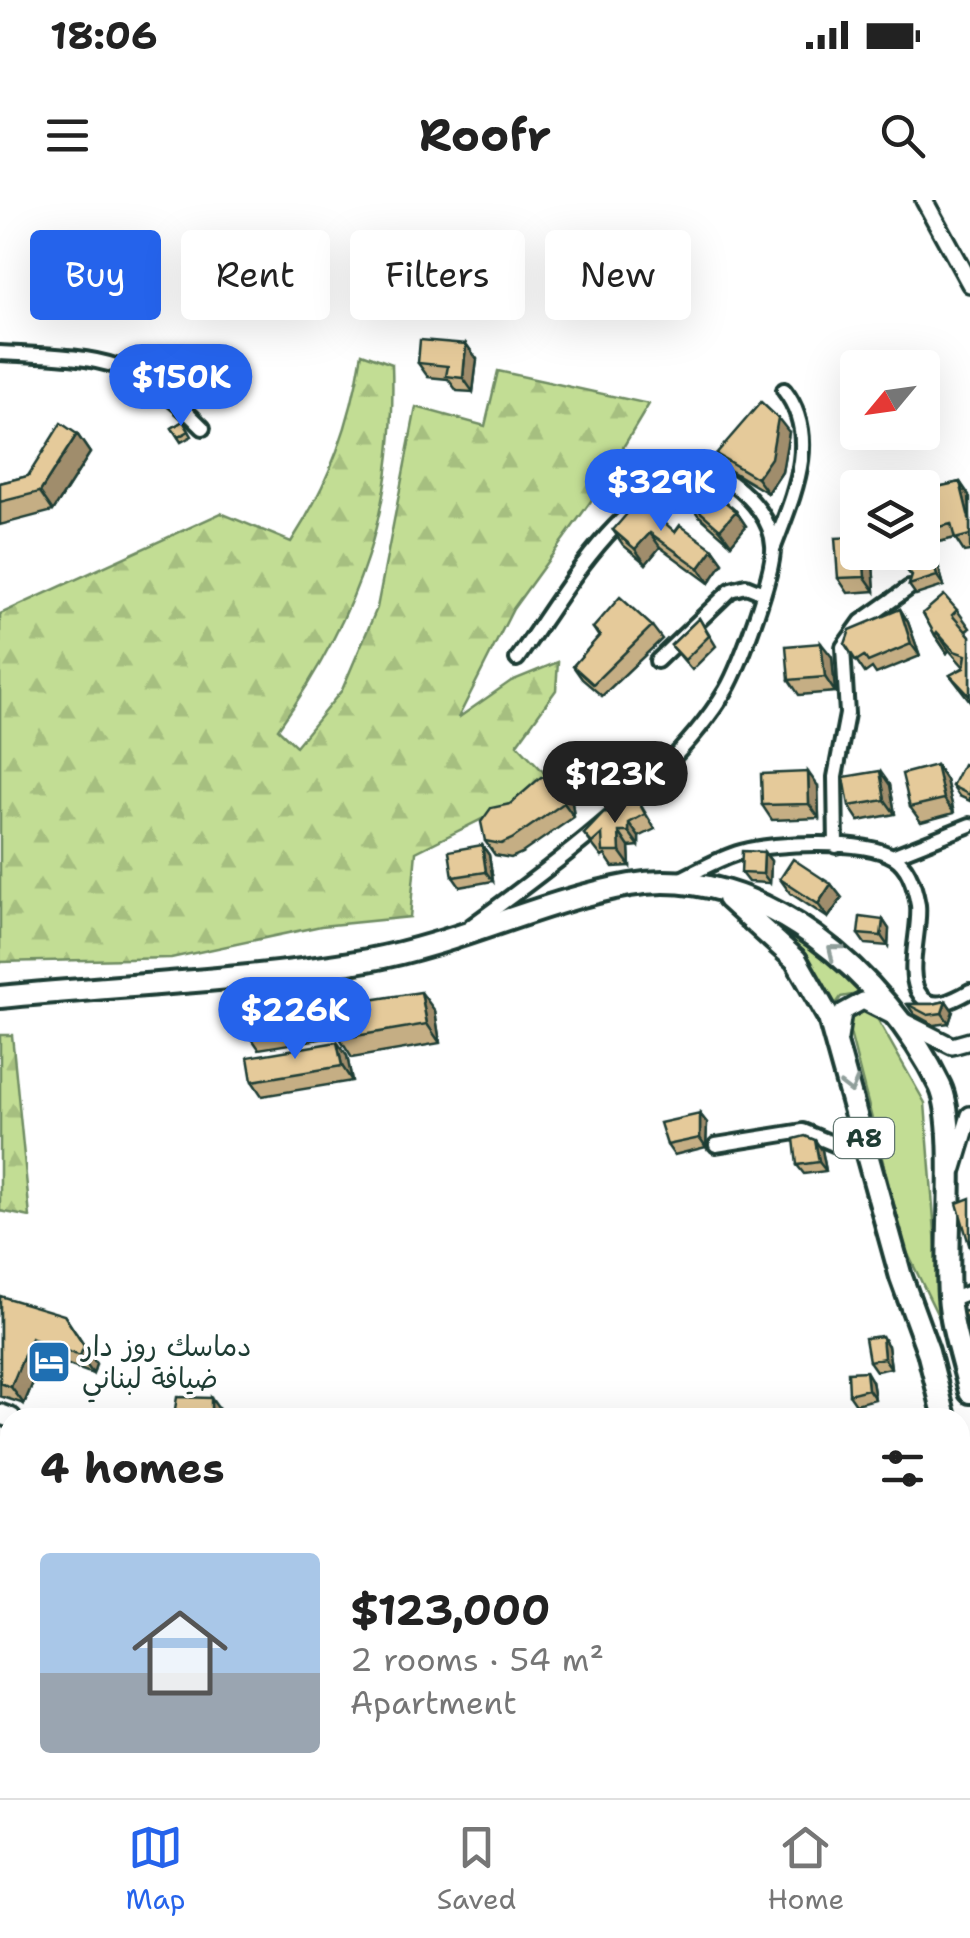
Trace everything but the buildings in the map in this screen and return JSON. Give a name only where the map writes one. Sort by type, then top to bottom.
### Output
[{"type":"highway","points":[[0,997],[366,960],[630,885],[672,884],[722,893],[771,908],[811,933],[868,982],[940,1086],[947,1105],[948,1300],[970,1388]]},
{"type":"highway","name":"A8","points":[[722,893],[796,960],[818,994],[839,1044],[900,1278],[928,1351],[942,1408]]},
{"type":"street","points":[[924,200],[970,284]]},
{"type":"street","points":[[0,353],[101,359],[145,380],[177,402],[203,428]]},
{"type":"street","points":[[457,936],[599,827],[701,722],[734,674],[796,480],[804,438],[798,408],[784,390]]},
{"type":"street","points":[[516,659],[623,519],[694,472],[717,474],[747,495],[762,516],[774,548]]},
{"type":"street","points":[[657,661],[731,590],[746,586],[761,592]]},
{"type":"street","points":[[836,846],[835,777],[847,714],[843,647],[861,622],[909,588]]},
{"type":"street","points":[[892,856],[970,826]]},
{"type":"street","points":[[672,884],[737,852],[836,846],[892,856],[903,864],[917,902],[915,977],[919,993],[927,1002],[941,1004],[970,991]]},
{"type":"street","points":[[839,1044],[839,1019],[855,1002],[875,1004],[898,1021],[952,1046],[970,1041]]},
{"type":"street","points":[[970,1115],[947,1200],[970,1202]]},
{"type":"street","points":[[716,1145],[803,1131],[834,1144],[866,1148]]},
{"type":"street","points":[[948,1300],[970,1292]]},
{"type":"green space","points":[[362,353],[392,364],[388,465],[368,557],[351,600],[307,686],[278,729],[296,746],[342,690],[377,608],[416,407],[485,426],[498,371],[649,404],[591,501],[513,609],[458,718],[511,681],[558,662],[556,690],[517,744],[554,783],[416,852],[410,917],[321,926],[171,958],[0,962],[0,614],[221,513],[291,542],[337,451]]},
{"type":"green space","points":[[747,906],[805,939],[864,993],[841,997],[833,1008],[801,955]]},
{"type":"green space","points":[[859,1009],[874,1013],[925,1103],[942,1324],[905,1248],[847,1021]]},
{"type":"green space","points":[[0,1035],[12,1035],[30,1217],[0,1211]]},
{"type":"place","name":"دماسك روز دار ضيافة لبناني","points":[[49,1362]]}]
